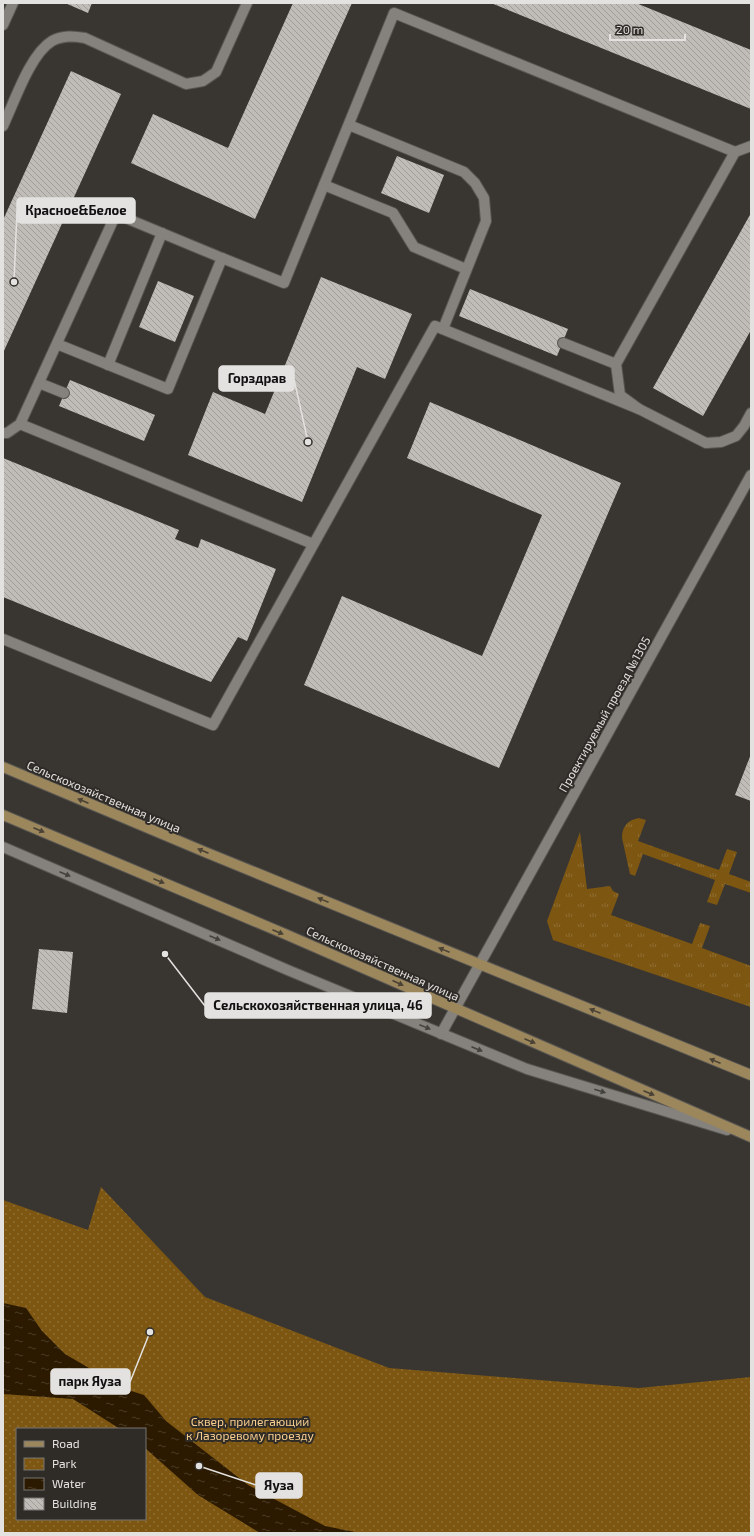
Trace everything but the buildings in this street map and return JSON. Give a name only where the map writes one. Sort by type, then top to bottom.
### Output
[{"type":"main road","name":"Сельскохозяйственная улица","points":[[3,767],[205,852],[751,1075]]},
{"type":"main road","name":"Сельскохозяйственная улица","points":[[3,815],[285,934],[751,1137]]},
{"type":"street","points":[[3,25],[13,3]]},
{"type":"street","points":[[3,126],[34,60],[42,50],[53,41],[70,36],[85,38],[186,84],[203,81],[216,72],[247,3]]},
{"type":"street","points":[[3,432],[7,433],[20,424],[116,214],[284,283],[394,13],[390,3]]},
{"type":"street","points":[[394,13],[735,152]]},
{"type":"street","points":[[348,125],[464,172],[475,183],[484,198],[486,221],[442,329]]},
{"type":"street","points":[[639,409],[620,395],[616,364],[735,152],[751,146]]},
{"type":"street","points":[[324,185],[393,213],[414,247],[466,269]]},
{"type":"street","points":[[108,365],[162,233]]},
{"type":"street","points":[[57,344],[168,389],[222,258]]},
{"type":"street","points":[[3,639],[213,725],[435,326],[639,409],[706,443],[721,442],[736,436],[744,426],[751,413]]},
{"type":"street","points":[[563,343],[616,364]]},
{"type":"street","points":[[39,383],[64,393]]},
{"type":"street","points":[[20,424],[313,544]]},
{"type":"street","name":"Проектируемый проезд №1305","points":[[441,1034],[751,475]]},
{"type":"street","points":[[3,847],[290,971],[527,1069],[751,1137]]},
{"type":"green space","points":[[639,818],[646,820],[638,841],[710,867],[719,870],[727,849],[737,852],[729,874],[751,882],[751,893],[725,884],[717,905],[707,902],[715,880],[643,854],[635,876],[630,874],[622,834],[626,824]]},
{"type":"green space","points":[[580,832],[587,889],[610,886],[613,891],[619,894],[611,915],[692,944],[700,923],[710,926],[702,948],[751,966],[751,1007],[553,940],[547,921]]},
{"type":"green space","name":"Сквер, прилегающий к Лазоревому проезду","points":[[101,1187],[205,1297],[389,1368],[639,1388],[751,1377],[751,1533],[3,1533],[3,1200],[88,1230]]},
{"type":"water","points":[[3,1303],[26,1308],[42,1331],[65,1354],[125,1389],[144,1395],[166,1421],[248,1485],[325,1526],[360,1533],[260,1533],[198,1495],[146,1449],[146,1428],[118,1428],[73,1399],[3,1394]]},
{"type":"place","name":"Красное&Белое","points":[[14,282]]},
{"type":"place","name":"Горздрав","points":[[308,442]]},
{"type":"place","name":"Сельскохозяйственная улица, 46","points":[[165,954]]},
{"type":"place","name":"парк Яуза","points":[[150,1332]]},
{"type":"place","name":"Яуза","points":[[199,1466]]}]
